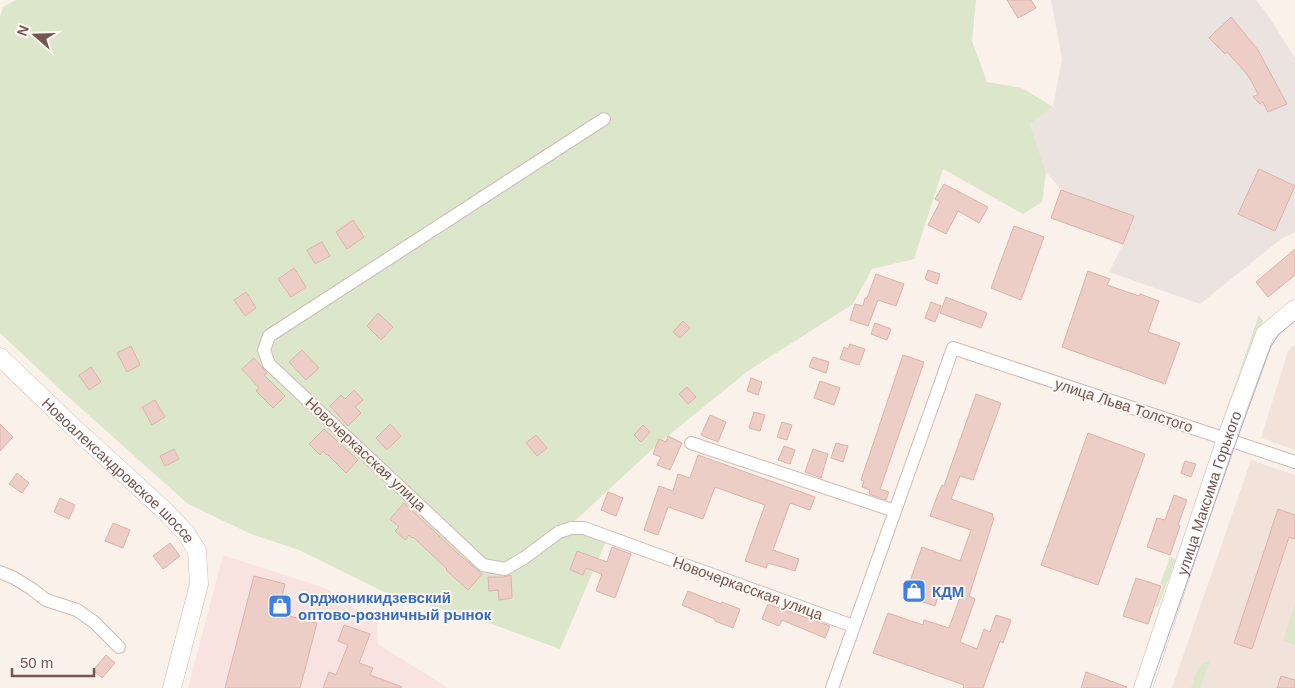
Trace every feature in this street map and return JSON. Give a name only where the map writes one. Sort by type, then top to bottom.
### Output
[{"type":"main road","name":"улица Максима Горького","points":[[1143,688],[1226,439],[1265,334],[1295,309]]},
{"type":"main road","name":"Новоалександровское шоссе","points":[[0,357],[166,512],[186,533],[197,551],[199,584],[172,688]]},
{"type":"street","name":"Новочеркасская улица","points":[[604,119],[269,336],[264,350],[269,364],[484,565],[505,569],[524,558],[558,532],[571,528],[584,528],[853,626]]},
{"type":"street","name":"улица Льва Толстого","points":[[895,511],[953,348],[1295,462]]},
{"type":"street","points":[[691,443],[895,511],[832,688]]},
{"type":"street","points":[[0,572],[14,578],[46,600],[77,610],[94,622],[119,647]]},
{"type":"shaded area","points":[[1051,0],[1256,0],[1295,58],[1295,232],[1281,239],[1200,304],[1109,272],[1134,216],[1061,190],[1046,172],[1030,124],[1053,107],[1062,59]]},
{"type":"shaded area","points":[[1295,345],[1295,450],[1261,438],[1288,351]]},
{"type":"shaded area","points":[[1251,460],[1295,475],[1295,688],[1172,688]]},
{"type":"shaded area","name":"Орджоникидзевский оптово-розничный рынок","points":[[223,555],[325,588],[377,624],[378,644],[448,688],[188,688]]},
{"type":"green space","points":[[16,0],[976,0],[972,41],[987,82],[1022,88],[1053,107],[1030,124],[1046,172],[1042,202],[1023,214],[943,169],[914,259],[872,269],[853,304],[748,371],[658,444],[565,530],[606,541],[560,649],[492,624],[382,591],[299,550],[251,534],[188,504],[0,333],[0,17],[3,7]]},
{"type":"green space","points":[[1259,315],[1263,321],[1225,432],[1219,430]]},
{"type":"green space","points":[[1170,557],[1176,559],[1158,607],[1155,606],[1163,585],[1160,584]]},
{"type":"green space","points":[[1295,604],[1295,645],[1283,641]]},
{"type":"green space","points":[[1210,661],[1200,688],[1191,688],[1199,667],[1205,662]]},
{"type":"building","points":[[1007,0],[1031,0],[1036,8],[1018,18]]},
{"type":"building","points":[[1231,17],[1258,50],[1287,104],[1268,112],[1263,102],[1260,104],[1253,97],[1258,94],[1246,73],[1227,52],[1225,54],[1209,38]]},
{"type":"building","points":[[1259,169],[1295,186],[1275,231],[1238,214]]},
{"type":"building","points":[[944,184],[988,207],[979,223],[958,211],[946,234],[928,225],[940,202],[935,199]]},
{"type":"building","points":[[1061,190],[1134,216],[1123,244],[1051,218]]},
{"type":"building","points":[[353,220],[364,237],[347,249],[336,232]]},
{"type":"building","points":[[1014,226],[1044,237],[1021,300],[991,288]]},
{"type":"building","points":[[322,242],[330,256],[315,264],[307,250]]},
{"type":"building","points":[[1295,249],[1295,275],[1268,297],[1256,282]]},
{"type":"building","points":[[294,268],[306,287],[291,297],[278,279]]},
{"type":"building","points":[[928,270],[940,274],[937,284],[925,279]]},
{"type":"building","points":[[1088,271],[1110,279],[1107,285],[1159,301],[1148,332],[1180,343],[1165,384],[1062,347]]},
{"type":"building","points":[[876,274],[904,284],[896,306],[878,300],[868,326],[850,320],[855,304],[863,306]]},
{"type":"building","points":[[246,292],[256,308],[245,316],[234,300]]},
{"type":"building","points":[[946,297],[987,313],[981,328],[940,313]]},
{"type":"building","points":[[931,302],[941,306],[935,322],[925,318]]},
{"type":"building","points":[[378,313],[393,327],[381,340],[367,326]]},
{"type":"building","points":[[683,321],[690,328],[680,338],[673,332]]},
{"type":"building","points":[[875,323],[891,329],[887,340],[871,334]]},
{"type":"building","points":[[850,344],[865,349],[859,365],[840,359],[844,347],[848,349]]},
{"type":"building","points":[[131,346],[140,365],[127,372],[117,353]]},
{"type":"building","points":[[302,350],[319,368],[306,380],[289,362]]},
{"type":"building","points":[[903,355],[924,362],[880,489],[889,492],[886,500],[869,494],[870,490],[862,487],[864,481],[861,480]]},
{"type":"building","points":[[813,357],[829,362],[826,373],[809,367]]},
{"type":"building","points":[[254,358],[267,373],[264,375],[285,396],[273,408],[256,391],[259,388],[242,369]]},
{"type":"building","points":[[91,367],[101,382],[89,390],[79,375]]},
{"type":"building","points":[[751,378],[762,382],[758,395],[747,391]]},
{"type":"building","points":[[820,381],[840,388],[834,405],[814,398]]},
{"type":"building","points":[[687,387],[696,397],[688,404],[679,394]]},
{"type":"building","points":[[354,390],[363,400],[355,407],[361,413],[348,426],[330,406],[341,395],[345,399]]},
{"type":"building","points":[[976,394],[1001,403],[973,480],[960,476],[951,499],[993,514],[992,517],[994,518],[969,596],[975,599],[960,642],[977,649],[984,629],[990,632],[996,615],[1011,620],[1003,643],[1000,641],[983,688],[963,688],[964,685],[873,653],[888,613],[923,625],[924,620],[949,628],[962,592],[942,585],[935,606],[905,596],[922,547],[960,561],[971,530],[930,516],[942,485],[944,486]]},
{"type":"building","points":[[155,400],[165,417],[152,425],[142,407]]},
{"type":"building","points":[[754,412],[765,415],[760,431],[749,428]]},
{"type":"building","points":[[710,415],[726,422],[718,442],[701,435]]},
{"type":"building","points":[[782,422],[792,425],[787,440],[777,437]]},
{"type":"building","points":[[0,424],[13,437],[0,451]]},
{"type":"building","points":[[390,424],[401,436],[387,450],[376,438]]},
{"type":"building","points":[[643,425],[650,432],[641,442],[634,435]]},
{"type":"building","points":[[324,429],[358,460],[346,473],[327,454],[323,451],[320,455],[309,444]]},
{"type":"building","points":[[1088,433],[1145,454],[1098,585],[1041,565]]},
{"type":"building","points":[[536,435],[547,448],[537,456],[526,443]]},
{"type":"building","points":[[668,436],[682,443],[670,470],[657,465],[661,457],[653,454],[659,439],[666,442]]},
{"type":"building","points":[[836,443],[848,446],[843,462],[831,458]]},
{"type":"building","points":[[784,446],[795,450],[790,464],[778,460]]},
{"type":"building","points":[[174,449],[179,459],[165,466],[160,456]]},
{"type":"building","points":[[813,449],[828,454],[821,478],[805,472]]},
{"type":"building","points":[[698,455],[815,497],[810,510],[790,503],[773,550],[799,559],[795,571],[768,563],[766,568],[745,561],[765,505],[715,487],[703,519],[668,507],[658,535],[644,530],[659,486],[673,491],[678,474],[690,478]]},
{"type":"building","points":[[1185,461],[1196,464],[1191,477],[1181,473]]},
{"type":"building","points":[[17,473],[29,483],[22,493],[9,484]]},
{"type":"building","points":[[608,492],[623,498],[616,516],[601,510]]},
{"type":"building","points":[[1174,495],[1187,500],[1170,555],[1147,547],[1157,518],[1165,520]]},
{"type":"building","points":[[60,498],[75,505],[69,519],[54,512]]},
{"type":"building","points":[[404,503],[482,574],[468,590],[413,537],[409,535],[405,540],[395,531],[399,527],[390,519]]},
{"type":"building","points":[[1278,509],[1295,515],[1295,539],[1289,537],[1252,649],[1234,643]]},
{"type":"building","points":[[113,523],[130,530],[123,548],[105,541]]},
{"type":"building","points":[[170,543],[180,556],[163,569],[153,556]]},
{"type":"building","points":[[612,547],[631,554],[615,598],[596,591],[602,574],[586,568],[583,575],[570,570],[577,551],[607,562]]},
{"type":"building","points":[[511,575],[512,598],[499,600],[498,590],[489,591],[488,577]]},
{"type":"building","points":[[254,576],[285,584],[278,613],[317,623],[300,688],[225,688]]},
{"type":"building","points":[[1136,578],[1161,586],[1148,624],[1123,616]]},
{"type":"building","points":[[688,591],[740,609],[733,628],[682,605]]},
{"type":"building","points":[[768,604],[830,626],[825,638],[782,620],[779,626],[762,619]]},
{"type":"building","points":[[344,625],[370,634],[359,663],[373,668],[370,675],[401,688],[323,688],[329,672],[336,675],[348,645],[338,641]]},
{"type":"building","points":[[106,655],[115,663],[102,678],[93,670]]},
{"type":"building","points":[[1086,672],[1127,687],[1081,688]]},
{"type":"building","points":[[1281,676],[1295,680],[1295,688],[1277,688]]},
{"type":"tram line","points":[[1150,688],[1271,346],[1279,334],[1295,321]]},
{"type":"place","name":"КДМ","points":[[914,591]]},
{"type":"place","name":"Орджоникидзевский оптово-розничный рынок","points":[[280,606]]}]
